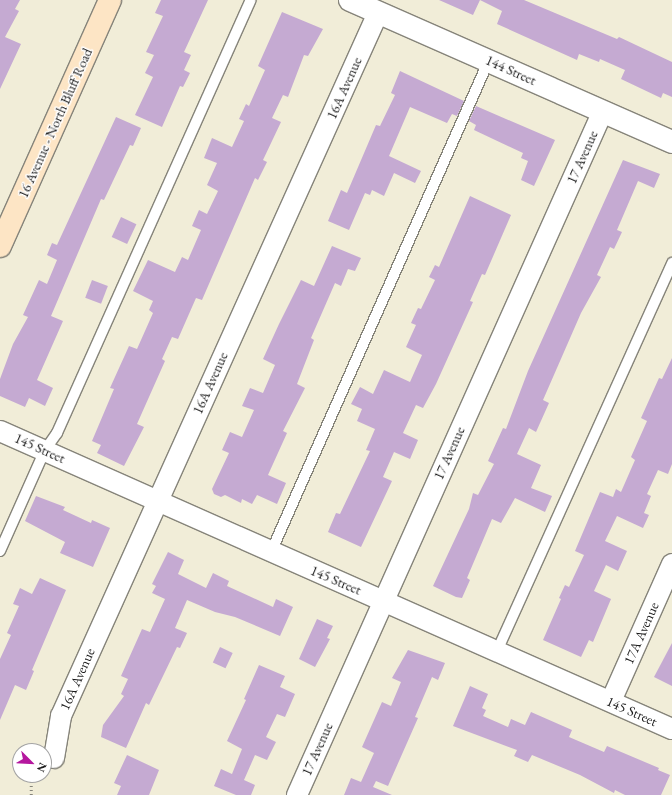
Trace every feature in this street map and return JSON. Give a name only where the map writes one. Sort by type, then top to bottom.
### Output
[{"type":"main road","name":"16 Avenue - North Bluff Road","points":[[0,246],[110,0]]},
{"type":"street","name":"144 Street","points":[[350,0],[672,142]]},
{"type":"street","name":"16A Avenue","points":[[54,758],[61,716],[378,12]]},
{"type":"street","name":"17 Avenue","points":[[297,795],[603,111]]},
{"type":"street","name":"145 Street","points":[[0,431],[45,450],[157,502],[383,600],[672,729]]},
{"type":"street","name":"17A Avenue","points":[[611,701],[672,564]]},
{"type":"lane","points":[[0,550],[45,450],[60,426],[251,0]]},
{"type":"lane","points":[[271,552],[489,60]]},
{"type":"lane","points":[[497,651],[672,263]]},
{"type":"path","points":[[31,783],[31,795]]},
{"type":"building","points":[[0,0],[20,0],[15,9],[19,11],[5,37],[21,44],[0,89]]},
{"type":"building","points":[[161,0],[208,0],[184,52],[191,55],[184,70],[190,73],[183,87],[180,86],[162,127],[135,115],[153,77],[145,73],[154,55],[146,52],[163,16],[155,13]]},
{"type":"building","points":[[439,0],[480,0],[473,15]]},
{"type":"building","points":[[480,0],[524,0],[617,39],[619,37],[672,62],[672,97],[663,93],[661,98],[621,79],[625,70],[600,59],[599,62],[579,54],[577,60],[497,24],[502,11]]},
{"type":"building","points":[[282,12],[323,29],[308,56],[304,55],[288,97],[283,95],[272,118],[281,122],[263,160],[267,162],[258,180],[255,178],[202,300],[196,298],[178,339],[172,337],[162,359],[165,361],[137,424],[144,427],[124,466],[97,453],[101,445],[92,441],[114,389],[110,388],[129,346],[137,349],[153,313],[149,310],[153,301],[133,291],[148,260],[175,272],[182,257],[188,260],[201,230],[192,226],[199,210],[207,214],[218,191],[207,185],[217,163],[204,158],[212,138],[232,147],[244,121],[239,119],[246,104],[249,106],[265,70],[258,66]]},
{"type":"building","points":[[400,71],[464,101],[457,116],[452,114],[447,123],[410,107],[389,156],[421,171],[415,183],[394,173],[384,196],[372,190],[370,195],[365,193],[349,230],[328,221],[341,190],[347,193],[376,125],[380,126],[395,95],[391,93]]},
{"type":"building","points":[[476,106],[555,140],[534,186],[521,180],[528,161],[521,158],[523,153],[474,130],[476,125],[469,121]]},
{"type":"building","points":[[116,117],[141,128],[133,146],[130,145],[104,200],[101,199],[51,316],[63,321],[37,380],[53,388],[45,406],[29,398],[25,407],[0,396],[0,379],[13,344],[28,317],[23,315],[39,280],[47,284],[57,260],[47,255],[52,243],[57,245]]},
{"type":"building","points":[[623,160],[660,174],[654,188],[638,181],[617,230],[622,232],[614,249],[610,247],[597,275],[601,277],[581,313],[543,400],[549,403],[536,432],[529,428],[517,454],[541,465],[531,488],[552,496],[545,512],[515,498],[501,523],[492,519],[467,578],[470,580],[462,598],[456,597],[433,586],[469,509],[473,493],[478,495],[494,464],[488,461],[503,428],[506,429],[528,371]]},
{"type":"building","points":[[470,196],[511,215],[485,275],[482,274],[470,301],[473,302],[436,384],[423,408],[416,405],[403,433],[418,440],[410,459],[394,452],[383,477],[392,481],[361,547],[328,532],[336,513],[340,514],[370,451],[366,450],[375,429],[357,421],[362,409],[351,404],[360,387],[373,394],[384,370],[410,382],[422,355],[406,347],[416,325],[411,323],[418,308],[421,309],[435,280],[429,277],[435,265],[439,267]]},
{"type":"building","points":[[121,217],[136,224],[127,244],[112,237]]},
{"type":"building","points":[[332,246],[361,258],[355,271],[348,269],[341,286],[335,283],[311,338],[314,340],[297,384],[305,388],[283,431],[287,433],[268,475],[286,483],[277,504],[257,495],[252,504],[242,499],[241,503],[225,495],[221,497],[214,494],[212,489],[229,453],[222,450],[230,432],[242,437],[254,410],[242,406],[250,388],[263,393],[275,365],[263,359],[279,324],[301,280],[314,286]]},
{"type":"building","points":[[92,280],[108,286],[101,304],[85,298]]},
{"type":"building","points":[[672,358],[672,464],[668,474],[658,470],[647,494],[651,496],[644,513],[649,515],[643,528],[617,516],[605,541],[627,551],[618,571],[606,565],[594,591],[611,599],[593,642],[589,640],[581,657],[543,640],[561,599],[559,598],[565,585],[569,587],[584,555],[575,551],[600,492],[613,497],[616,489],[621,492],[635,460],[631,457],[647,421],[641,418],[659,378],[662,379]]},
{"type":"building","points":[[36,496],[65,507],[63,510],[91,523],[92,520],[110,528],[93,567],[60,553],[65,542],[25,521]]},
{"type":"building","points":[[168,552],[184,560],[178,574],[206,588],[213,573],[229,581],[227,586],[273,607],[276,599],[293,607],[280,636],[235,617],[215,612],[187,600],[175,628],[187,633],[180,648],[177,647],[149,705],[146,703],[126,748],[101,737],[103,725],[124,696],[121,694],[128,679],[121,676],[142,629],[150,632],[165,599],[152,593],[156,586],[152,584]]},
{"type":"building","points":[[40,578],[66,590],[32,670],[34,671],[26,690],[15,685],[0,720],[0,659],[11,635],[7,633],[19,606],[13,604],[20,588],[32,594]]},
{"type":"building","points":[[317,619],[333,626],[327,638],[330,639],[315,667],[299,659]]},
{"type":"building","points":[[672,643],[672,686],[654,677]]},
{"type":"building","points":[[220,647],[233,653],[226,668],[213,662]]},
{"type":"building","points":[[408,650],[445,663],[438,680],[432,677],[415,717],[418,718],[388,786],[376,781],[373,787],[392,795],[344,795],[351,778],[361,782],[374,753],[362,747],[382,702],[391,706],[401,682],[392,678]]},
{"type":"building","points":[[259,665],[285,676],[280,687],[295,694],[285,717],[277,714],[266,737],[276,742],[267,760],[255,755],[244,780],[255,785],[251,795],[236,795],[214,786],[221,769],[232,774],[242,749],[227,741],[246,700],[244,699]]},
{"type":"building","points":[[470,686],[488,694],[482,708],[486,710],[483,716],[508,727],[511,719],[525,725],[531,712],[572,730],[569,737],[604,752],[607,746],[659,768],[658,770],[670,775],[661,795],[625,795],[615,790],[614,793],[580,775],[532,755],[528,762],[514,756],[517,750],[453,726]]},
{"type":"building","points":[[127,755],[159,770],[149,795],[117,795],[121,786],[114,783]]}]
